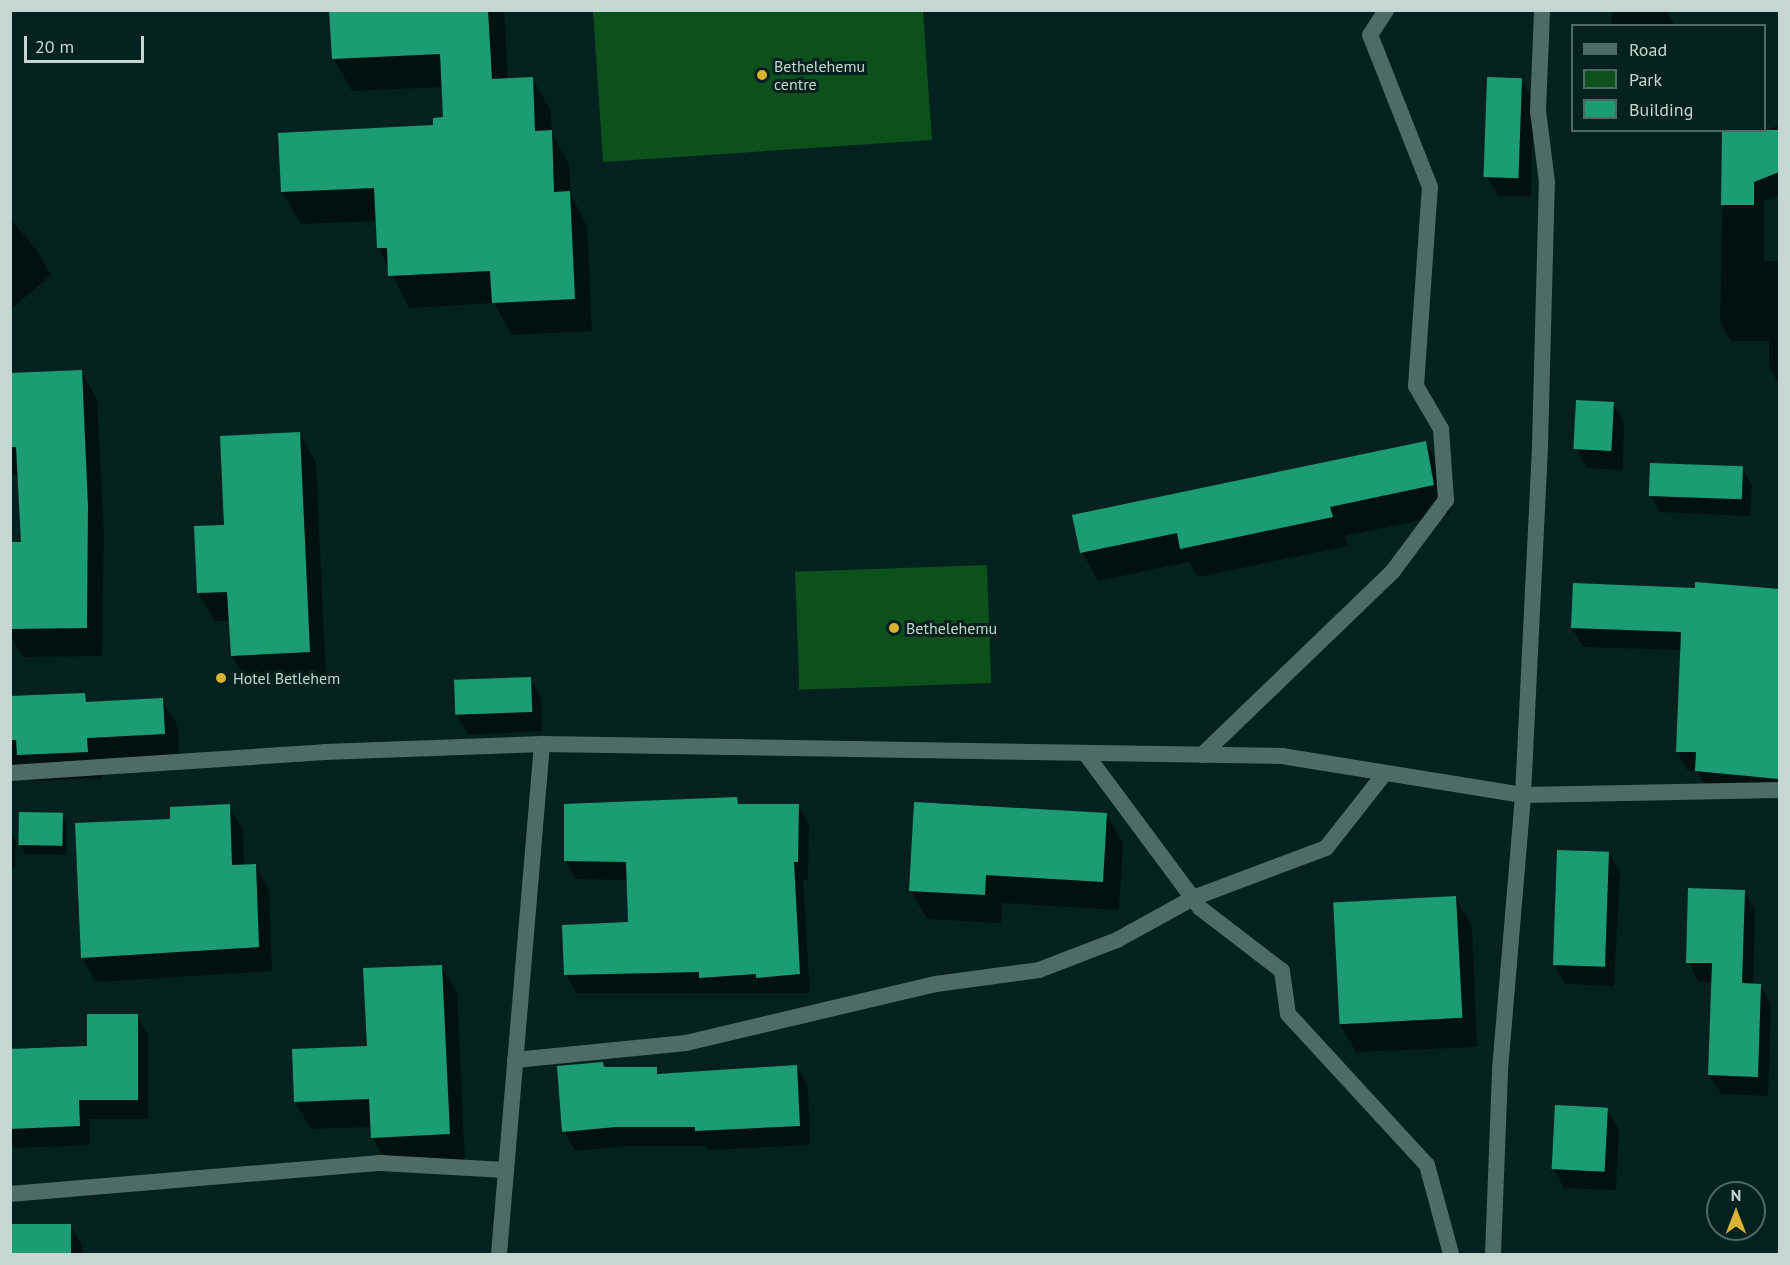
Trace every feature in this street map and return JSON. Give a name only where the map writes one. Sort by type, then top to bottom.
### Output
[{"type":"street","points":[[1202,755],[1393,571],[1446,500],[1441,429],[1416,386],[1430,187],[1370,35],[1386,10]]},
{"type":"street","points":[[1493,1254],[1500,1070],[1523,795],[1540,445],[1547,182],[1538,111],[1542,10]]},
{"type":"street","points":[[10,773],[324,752],[542,744],[1282,756],[1523,795],[1779,790]]},
{"type":"street","points":[[500,1254],[505,1170],[542,744]]},
{"type":"street","points":[[1085,753],[1200,908],[1282,971],[1288,1014],[1427,1165],[1451,1254]]},
{"type":"street","points":[[515,1060],[686,1043],[936,984],[1039,970],[1117,940],[1193,898],[1326,848],[1385,773]]},
{"type":"street","points":[[10,1194],[381,1163],[505,1170]]},
{"type":"green space","name":"Bethelehemu centre","points":[[593,11],[923,11],[932,140],[603,162]]},
{"type":"green space","name":"Bethelehemu","points":[[987,565],[991,683],[799,690],[795,572]]},
{"type":"building","points":[[329,10],[488,10],[492,79],[533,77],[535,131],[552,130],[554,192],[570,191],[575,299],[492,303],[490,271],[388,276],[387,248],[377,248],[374,188],[281,192],[278,133],[433,125],[433,118],[443,117],[440,54],[332,59]]},
{"type":"building","points":[[1487,77],[1522,78],[1518,178],[1484,177]]},
{"type":"building","points":[[1779,130],[1779,172],[1754,182],[1754,205],[1721,205],[1722,132]]},
{"type":"building","points":[[82,370],[88,506],[87,628],[10,629],[10,542],[21,542],[16,447],[10,447],[10,373]]},
{"type":"building","points":[[1576,400],[1614,402],[1611,451],[1573,449]]},
{"type":"building","points":[[300,432],[310,652],[231,656],[227,592],[197,593],[194,526],[224,525],[220,436]]},
{"type":"building","points":[[1426,441],[1434,485],[1330,507],[1333,517],[1180,549],[1177,533],[1080,553],[1072,515]]},
{"type":"building","points":[[1650,463],[1743,466],[1742,499],[1649,496]]},
{"type":"building","points":[[1695,582],[1779,589],[1779,779],[1695,771],[1696,752],[1676,752],[1681,632],[1571,628],[1573,583],[1695,588]]},
{"type":"building","points":[[531,677],[532,712],[455,715],[454,680]]},
{"type":"building","points":[[85,693],[86,702],[163,698],[165,734],[87,738],[88,752],[17,755],[16,740],[10,740],[10,696]]},
{"type":"building","points":[[737,797],[738,804],[799,804],[798,862],[794,862],[800,974],[756,978],[756,974],[699,978],[699,972],[564,975],[562,925],[628,922],[626,862],[564,861],[564,804]]},
{"type":"building","points":[[914,802],[1107,813],[1103,882],[986,875],[985,895],[909,891]]},
{"type":"building","points":[[230,804],[232,865],[256,864],[259,947],[81,958],[75,823],[170,819],[170,807]]},
{"type":"building","points":[[19,812],[63,813],[62,846],[18,845]]},
{"type":"building","points":[[1557,850],[1609,852],[1605,967],[1553,965]]},
{"type":"building","points":[[1688,888],[1745,890],[1742,983],[1761,984],[1758,1077],[1708,1075],[1712,963],[1686,963]]},
{"type":"building","points":[[1456,896],[1462,1018],[1340,1024],[1333,902]]},
{"type":"building","points":[[442,965],[450,1134],[371,1138],[369,1099],[294,1102],[292,1049],[367,1046],[363,968]]},
{"type":"building","points":[[87,1014],[138,1014],[138,1100],[79,1100],[80,1126],[10,1129],[10,1049],[87,1046]]},
{"type":"building","points":[[603,1062],[604,1067],[657,1067],[657,1074],[797,1065],[800,1126],[695,1131],[695,1127],[616,1127],[562,1132],[557,1066]]},
{"type":"building","points":[[1555,1105],[1608,1108],[1605,1172],[1552,1169]]},
{"type":"building","points":[[10,1224],[71,1224],[71,1254],[10,1254]]},
{"type":"place","name":"Bethelehemu centre","points":[[762,75]]},
{"type":"place","name":"Bethelehemu","points":[[894,628]]},
{"type":"place","name":"Hotel Betlehem","points":[[221,678]]}]
